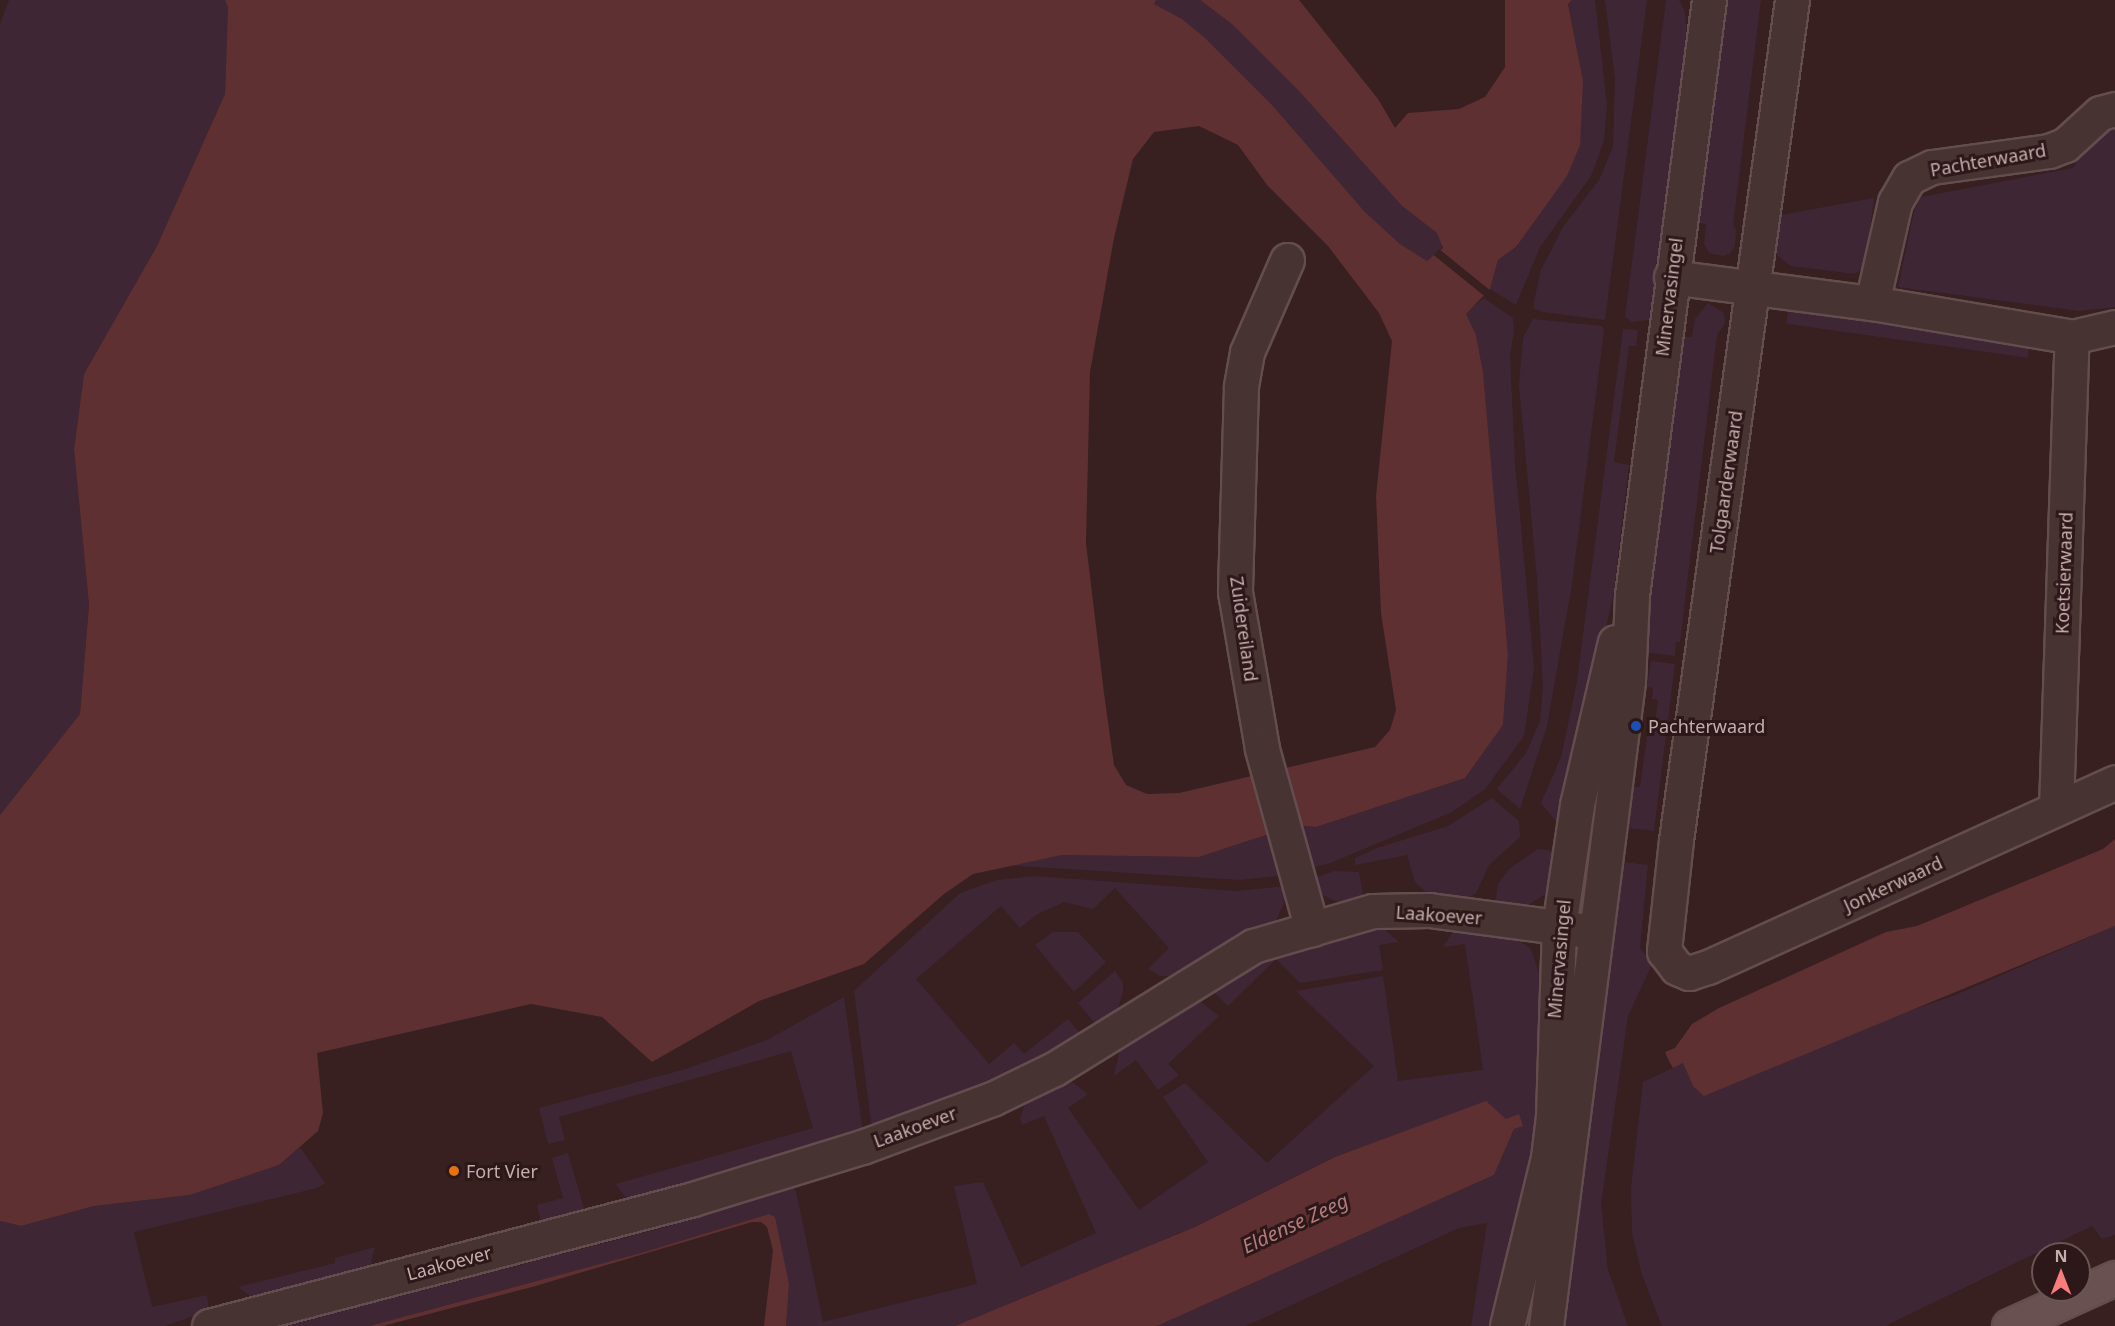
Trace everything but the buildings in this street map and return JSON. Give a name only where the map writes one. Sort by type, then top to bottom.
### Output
[{"type":"main road","points":[[2008,1326],[2115,1278]]},
{"type":"street","name":"Minervasingel","points":[[1546,1326],[1628,681],[1632,595],[1671,277],[1709,0]]},
{"type":"street","name":"Tolgaarderwaard","points":[[1671,963],[1662,939],[1754,290],[1792,0]]},
{"type":"street","name":"Pachterwaard","points":[[1872,303],[1895,202],[1909,178],[1932,167],[2049,151],[2065,145],[2100,113],[2115,109]]},
{"type":"street","name":"Zuidereiland","points":[[1287,260],[1247,352],[1237,424],[1235,592],[1262,749],[1312,929]]},
{"type":"street","points":[[1671,277],[1754,290],[1872,303],[2072,338],[2115,327]]},
{"type":"street","name":"Koetsierwaard","points":[[2056,808],[2072,338]]},
{"type":"street","name":"Minervasingel","points":[[1507,1326],[1548,1158],[1553,1116],[1559,927],[1587,758],[1619,625],[1632,595]]},
{"type":"street","name":"Jonkerwaard","points":[[1671,963],[1689,973],[1708,967],[2115,782]]},
{"type":"street","name":"Laakoever","points":[[209,1326],[693,1199],[862,1147],[992,1099],[1054,1069],[1253,946],[1373,911],[1417,910],[1595,932]]},
{"type":"shaded area","points":[[9,0],[225,0],[228,7],[225,94],[157,246],[84,374],[74,449],[89,605],[80,714],[0,815],[0,24]]},
{"type":"shaded area","points":[[1156,0],[1200,0],[1233,25],[1299,91],[1402,206],[1437,233],[1443,240],[1440,253],[1427,261],[1400,244],[1365,212],[1272,105],[1204,37],[1182,19],[1153,4]]},
{"type":"shaded area","points":[[1572,0],[1595,0],[1607,105],[1604,141],[1591,176],[1540,247],[1516,305],[1490,289],[1498,260],[1517,247],[1583,81],[1568,4]]},
{"type":"shaded area","points":[[1605,0],[1647,0],[1605,320],[1543,312],[1534,309],[1534,301],[1541,270],[1563,227],[1599,180],[1613,147],[1615,79]]},
{"type":"shaded area","points":[[1666,0],[1679,0],[1685,12],[1687,37],[1649,320],[1632,322],[1625,317]]},
{"type":"shaded area","points":[[1726,0],[1761,0],[1733,225],[1736,229],[1735,246],[1730,254],[1723,256],[1709,253],[1704,244],[1706,224],[1697,223]]},
{"type":"shaded area","points":[[2115,125],[2115,307],[2079,311],[1898,287],[1914,212],[1921,197],[2073,168],[2100,128]]},
{"type":"shaded area","points":[[1874,198],[1866,259],[1862,269],[1854,274],[1791,266],[1773,252],[1775,216]]},
{"type":"shaded area","points":[[1484,298],[1513,318],[1514,332],[1510,355],[1515,462],[1534,667],[1524,736],[1485,789],[1452,812],[1328,864],[1305,869],[1296,825],[1316,827],[1465,778],[1503,725],[1508,654],[1483,372],[1476,335],[1465,313]]},
{"type":"shaded area","points":[[1708,303],[1724,313],[1725,323],[1717,335],[1680,642],[1676,642],[1675,656],[1643,652],[1680,337],[1692,337],[1695,319]]},
{"type":"shaded area","points":[[1789,304],[2031,338],[2028,358],[1786,324]]},
{"type":"shaded area","points":[[1533,319],[1602,326],[1604,330],[1572,584],[1547,726],[1520,809],[1497,789],[1526,753],[1540,721],[1543,686],[1537,578],[1519,385],[1523,338]]},
{"type":"shaded area","points":[[1623,329],[1638,330],[1636,346],[1629,346],[1614,462],[1629,465],[1614,591],[1563,823],[1554,819],[1541,803],[1561,757],[1577,681]]},
{"type":"shaded area","points":[[1651,661],[1675,664],[1654,831],[1618,827],[1624,786],[1640,787],[1648,731],[1654,731],[1658,700],[1652,699],[1653,688],[1647,687]]},
{"type":"shaded area","points":[[1492,798],[1519,821],[1520,837],[1489,865],[1476,893],[1463,902],[1430,896],[1415,882],[1407,855],[1355,865],[1355,858],[1377,848],[1448,826]]},
{"type":"shaded area","points":[[1272,833],[1285,875],[1240,880],[1006,865],[1062,855],[1199,857]]},
{"type":"shaded area","points":[[1538,849],[1558,851],[1555,878],[1547,893],[1528,905],[1495,906],[1498,884],[1509,869]]},
{"type":"shaded area","points":[[1614,861],[1648,865],[1640,948],[1652,964],[1628,1016],[1601,1204],[1608,1270],[1628,1326],[1553,1326]]},
{"type":"shaded area","points":[[1334,871],[1359,872],[1364,901],[1340,903],[1318,893],[1311,879]]},
{"type":"shaded area","points":[[1035,876],[1236,891],[1286,886],[1284,903],[1276,920],[1174,976],[1160,976],[1148,969],[1169,948],[1115,888],[1093,909],[1064,902],[1036,915],[1020,928],[1001,906],[916,979],[989,1064],[1014,1043],[1024,1054],[1068,1019],[1084,1038],[1046,1061],[872,1129],[854,991],[960,893],[997,880]]},
{"type":"shaded area","points":[[1463,926],[1514,937],[1531,949],[1541,980],[1542,1073],[1533,1168],[1495,1326],[1471,1326],[1487,1223],[1459,1228],[1246,1326],[1157,1326],[1494,1175],[1514,1129],[1523,1125],[1506,1119],[1486,1102],[1335,1157],[1195,1227],[955,1326],[786,1326],[789,1284],[769,1214],[641,1253],[369,1326],[286,1326],[673,1225],[700,1207],[791,1185],[796,1191],[823,1322],[977,1284],[954,1186],[983,1182],[1021,1267],[1096,1233],[1044,1116],[1022,1125],[1020,1118],[1027,1099],[1059,1081],[1072,1082],[1088,1094],[1068,1108],[1139,1210],[1208,1162],[1163,1097],[1185,1083],[1267,1163],[1374,1066],[1296,991],[1383,976],[1398,1081],[1483,1070],[1465,944],[1443,947],[1452,933]]},
{"type":"shaded area","points":[[2115,926],[2115,1235],[2102,1239],[2092,1226],[2059,1242],[2031,1242],[2031,1255],[1885,1326],[1662,1326],[1642,1275],[1632,1233],[1631,1188],[1643,1082],[1683,1063],[1693,1086],[1953,996]]},
{"type":"shaded area","points":[[1365,927],[1384,929],[1399,942],[1379,945],[1383,970],[1300,983],[1276,959],[1228,1006],[1210,989],[1255,961]]},
{"type":"shaded area","points":[[1053,932],[1078,932],[1106,962],[1074,992],[1035,945]]},
{"type":"shaded area","points":[[1115,971],[1123,983],[1123,992],[1115,1017],[1099,1028],[1078,1003]]},
{"type":"shaded area","points":[[844,997],[863,1133],[636,1205],[626,1198],[616,1184],[813,1128],[791,1051],[559,1117],[565,1140],[548,1144],[539,1108],[686,1069],[767,1040]]},
{"type":"shaded area","points":[[1195,997],[1219,1016],[1168,1064],[1179,1075],[1158,1090],[1136,1060],[1114,1076],[1120,1048]]},
{"type":"shaded area","points":[[300,1147],[325,1183],[317,1188],[134,1232],[152,1307],[207,1295],[209,1311],[164,1326],[0,1326],[0,1221],[21,1226],[94,1206],[190,1195],[279,1165]]},
{"type":"shaded area","points":[[568,1153],[587,1219],[543,1230],[537,1205],[563,1198],[552,1158]]},
{"type":"shaded area","points":[[375,1247],[368,1276],[254,1299],[238,1287],[335,1263],[335,1258]]},
{"type":"water","points":[[225,0],[1156,0],[1154,4],[1182,19],[1204,37],[1272,105],[1365,212],[1400,244],[1427,261],[1443,248],[1437,233],[1402,206],[1299,91],[1233,25],[1200,0],[1299,0],[1378,99],[1395,128],[1408,113],[1459,109],[1485,97],[1505,67],[1505,0],[1572,0],[1568,4],[1583,81],[1580,145],[1567,176],[1516,247],[1498,260],[1490,289],[1466,314],[1476,335],[1483,372],[1508,654],[1503,725],[1465,778],[1316,827],[1296,825],[1199,857],[1062,855],[973,874],[944,894],[864,964],[759,1001],[652,1062],[602,1017],[531,1004],[317,1053],[323,1113],[318,1131],[279,1165],[190,1195],[94,1206],[21,1226],[0,1221],[0,815],[80,714],[89,605],[74,449],[84,374],[157,246],[225,94],[228,7]],"holes":[[[1199,126],[1238,145],[1267,185],[1328,246],[1379,313],[1392,341],[1376,496],[1381,613],[1396,710],[1390,730],[1375,747],[1179,793],[1147,794],[1126,785],[1114,765],[1104,693],[1086,543],[1090,372],[1114,238],[1133,159],[1154,132]]]},
{"type":"water","points":[[2115,839],[2115,926],[1704,1096],[1693,1086],[1683,1063],[1673,1068],[1669,1061],[1665,1052],[1675,1048],[1692,1024],[1719,1008],[1886,932],[1917,926],[2103,849]]},
{"type":"water","name":"Eldense Zeeg","points":[[1486,1101],[1506,1119],[1519,1114],[1523,1126],[1514,1129],[1494,1175],[1157,1326],[955,1326],[1195,1227],[1335,1157]]},
{"type":"water","points":[[769,1214],[775,1217],[789,1284],[786,1326],[764,1326],[773,1250],[767,1227],[761,1222],[752,1222],[532,1287],[383,1326],[369,1326],[641,1253]]},
{"type":"pier","points":[[1439,249],[1492,292],[1487,298],[1434,255]]},
{"type":"place","name":"Pachterwaard","points":[[1636,726]]},
{"type":"place","name":"Fort Vier","points":[[454,1171]]}]
